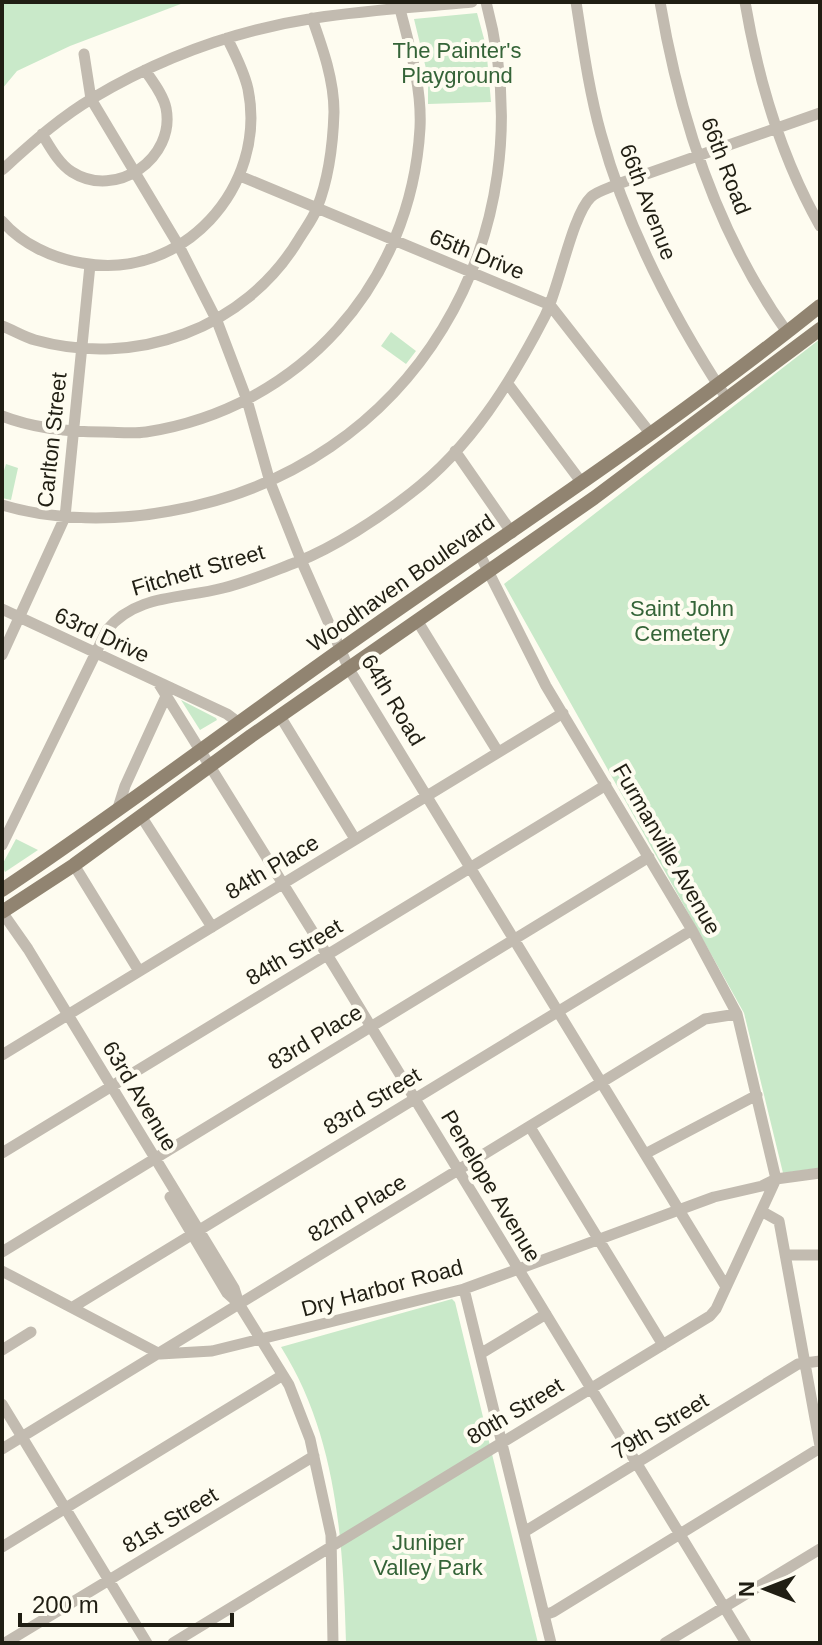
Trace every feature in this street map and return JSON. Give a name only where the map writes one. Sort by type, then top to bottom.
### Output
[{"type":"main road","name":"Woodhaven Boulevard","points":[[2,890],[340,650],[512,533],[718,385],[820,306]]},
{"type":"main road","name":"Woodhaven Boulevard","points":[[2,912],[74,865],[280,716],[490,572],[820,329]]},
{"type":"street","points":[[2,170],[42,134],[91,99],[145,70],[227,38],[354,8],[400,9],[472,2]]},
{"type":"street","points":[[2,505],[65,517],[143,517],[202,505],[270,482],[314,459],[362,423],[406,380],[453,313],[472,274],[490,217],[500,159],[502,101],[499,62],[486,2]]},
{"type":"street","name":"66th Avenue","points":[[576,2],[589,85],[618,184],[652,269],[727,399]]},
{"type":"street","name":"66th Road","points":[[660,2],[672,71],[697,156],[738,252],[787,332]]},
{"type":"street","points":[[745,2],[753,52],[776,128],[820,226]]},
{"type":"street","points":[[2,416],[74,432],[144,432],[195,420],[247,400],[318,352],[347,319],[372,283],[395,241],[413,179],[420,128],[419,94],[400,9]]},
{"type":"street","points":[[2,326],[34,340],[82,348],[126,349],[168,342],[217,321],[250,297],[287,259],[317,209],[331,154],[334,109],[328,64],[312,18]]},
{"type":"street","points":[[2,221],[40,251],[90,265],[154,258],[179,246],[211,220],[240,176],[250,130],[248,90],[227,38]]},
{"type":"street","name":"64th Road","points":[[84,54],[91,99],[179,246],[217,321],[247,400],[270,482],[349,669],[726,1287]]},
{"type":"street","points":[[42,134],[60,161],[83,177],[108,180],[137,173],[155,156],[166,131],[166,107],[145,70]]},
{"type":"street","name":"Fitchett Street","points":[[2,845],[107,630],[116,619],[155,599],[225,588],[301,560],[370,522],[413,492],[455,451],[508,384],[550,305],[580,215],[591,197],[618,184],[820,113]]},
{"type":"street","name":"65th Drive","points":[[240,176],[550,305]]},
{"type":"street","name":"Carlton Street","points":[[2,655],[65,517],[90,265]]},
{"type":"street","points":[[550,305],[650,433]]},
{"type":"street","points":[[508,384],[582,483]]},
{"type":"street","points":[[455,451],[512,533]]},
{"type":"street","name":"Furmanville Avenue","points":[[480,555],[546,686],[692,930],[737,1014],[776,1179]]},
{"type":"street","name":"63rd Drive","points":[[2,609],[159,684],[201,749]]},
{"type":"street","points":[[418,622],[498,752]]},
{"type":"street","points":[[159,684],[227,714],[239,723]]},
{"type":"street","points":[[117,811],[125,786],[167,694]]},
{"type":"street","name":"84th Place","points":[[2,1055],[563,713]]},
{"type":"street","points":[[280,716],[355,839]]},
{"type":"street","name":"Penelope Avenue","points":[[201,749],[746,1643]]},
{"type":"street","name":"84th Street","points":[[2,1153],[606,785]]},
{"type":"street","points":[[141,816],[212,927]]},
{"type":"street","name":"83rd Place","points":[[2,1252],[649,857]]},
{"type":"street","points":[[74,865],[139,971]]},
{"type":"street","name":"63rd Avenue","points":[[2,912],[11,922],[64,1016],[196,1232],[227,1293],[239,1304],[295,1399],[314,1456],[331,1535],[333,1643]]},
{"type":"street","name":"83rd Street","points":[[73,1307],[692,930]]},
{"type":"street","name":"82nd Place","points":[[2,1449],[705,1019],[737,1014]]},
{"type":"street","points":[[645,1154],[757,1095]]},
{"type":"street","points":[[530,1127],[663,1345]]},
{"type":"street","points":[[776,1179],[820,1173]]},
{"type":"street","name":"Dry Harbor Road","points":[[160,1354],[212,1351],[464,1289],[714,1197],[762,1186],[776,1179]]},
{"type":"street","name":"80th Street","points":[[173,1643],[715,1312],[776,1179]]},
{"type":"street","points":[[544,1615],[820,1447],[779,1221],[763,1212]]},
{"type":"street","points":[[786,1255],[820,1255]]},
{"type":"street","points":[[2,1271],[160,1354]]},
{"type":"street","points":[[464,1289],[551,1643]]},
{"type":"street","points":[[480,1354],[546,1314]]},
{"type":"street","points":[[2,1350],[31,1332]]},
{"type":"street","name":"79th Street","points":[[524,1532],[805,1362],[820,1361]]},
{"type":"street","points":[[2,1547],[283,1375]]},
{"type":"street","points":[[2,1404],[147,1643]]},
{"type":"street","name":"81st Street","points":[[5,1643],[314,1456]]},
{"type":"street","points":[[665,1643],[820,1549]]},
{"type":"green space","points":[[2,2],[186,2],[70,46],[17,71],[2,89]]},
{"type":"green space","name":"The Painter's Playground","points":[[477,13],[486,46],[491,102],[428,104],[428,77],[414,19]]},
{"type":"green space","points":[[391,332],[416,351],[406,364],[381,346]]},
{"type":"green space","name":"Saint John Cemetery","points":[[820,339],[820,1168],[783,1173],[744,1013],[504,584]]},
{"type":"green space","points":[[6,464],[18,468],[11,500],[2,498],[2,477]]},
{"type":"green space","points":[[181,700],[216,718],[217,720],[200,730]]},
{"type":"green space","points":[[16,839],[38,850],[5,872],[2,865]]},
{"type":"green space","name":"Juniper Valley Park","points":[[452,1299],[538,1643],[346,1643],[339,1528],[325,1453],[300,1381],[281,1347]]}]
